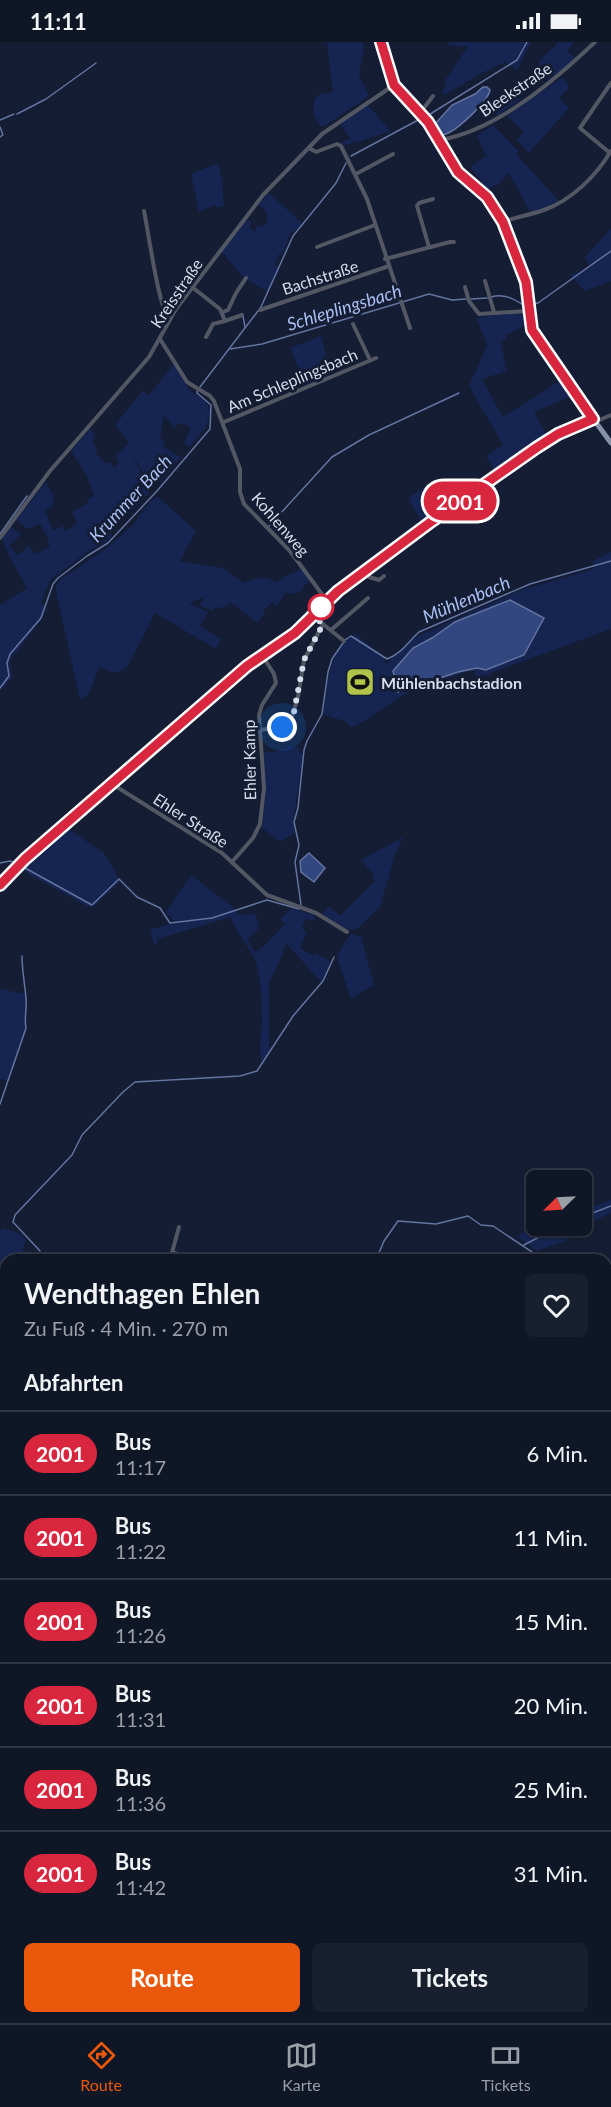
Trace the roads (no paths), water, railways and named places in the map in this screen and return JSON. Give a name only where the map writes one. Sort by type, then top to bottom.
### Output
[{"type":"main road","points":[[381,42],[394,85],[420,113],[440,140],[458,172],[487,197],[503,222],[526,282],[532,330],[611,443]]},
{"type":"street","name":"Bleekstraße","points":[[440,140],[463,135],[498,117],[558,75],[595,42]]},
{"type":"street","points":[[503,222],[542,211],[560,202],[596,173],[610,152],[580,128],[611,83]]},
{"type":"street","name":"Kreisstraße","points":[[0,538],[45,478],[135,375],[192,287],[262,195],[330,127],[394,85]]},
{"type":"street","points":[[420,113],[433,96]]},
{"type":"street","points":[[309,148],[316,152],[337,144],[341,146],[367,199],[410,328]]},
{"type":"street","points":[[356,174],[393,154]]},
{"type":"street","points":[[429,247],[417,206],[419,202],[433,199]]},
{"type":"street","points":[[144,211],[161,296],[169,320]]},
{"type":"street","points":[[317,247],[375,225]]},
{"type":"street","points":[[386,259],[454,242]]},
{"type":"street","name":"Bachstraße","points":[[260,310],[389,266]]},
{"type":"street","points":[[223,312],[228,310],[246,278]]},
{"type":"street","points":[[485,281],[494,312]]},
{"type":"street","points":[[192,287],[223,312],[225,321]]},
{"type":"street","points":[[465,287],[469,302],[479,314],[528,311]]},
{"type":"street","points":[[206,337],[213,324],[242,315]]},
{"type":"street","name":"Am Schleplingsbach","points":[[353,324],[370,360]]},
{"type":"street","name":"Kohlenweg","points":[[160,339],[187,382],[214,401],[224,422],[240,469],[240,492],[244,504],[290,551],[327,601]]},
{"type":"street","name":"Am Schleplingsbach","points":[[224,422],[376,358]]},
{"type":"street","points":[[0,885],[19,865],[112,784],[262,655],[295,633],[327,601],[364,571],[542,444],[558,434],[611,415]]},
{"type":"street","points":[[364,571],[369,577],[379,580],[384,576]]},
{"type":"street","points":[[331,630],[368,598]]},
{"type":"street","points":[[313,616],[344,641]]},
{"type":"street","points":[[259,730],[282,727],[290,723],[298,697],[304,660],[323,624]]},
{"type":"street","name":"Ehler Kamp","points":[[232,862],[259,829],[264,788],[259,730],[260,710],[276,684],[274,674],[262,655]]},
{"type":"street","name":"Ehler Straße","points":[[112,784],[216,849],[267,895],[316,913],[347,932]]},
{"type":"street","points":[[172,1254],[179,1227]]},
{"type":"waterway","points":[[427,116],[517,60],[527,42]]},
{"type":"waterway","points":[[17,114],[46,99],[96,63]]},
{"type":"waterway","points":[[0,120],[14,114]]},
{"type":"waterway","points":[[351,156],[420,119]]},
{"type":"waterway","points":[[0,127],[3,135],[0,137]]},
{"type":"waterway","points":[[200,387],[261,307],[293,236],[336,183],[346,163]]},
{"type":"waterway","name":"Schleplingsbach","points":[[530,305],[538,303],[611,251]]},
{"type":"waterway","name":"Schleplingsbach","points":[[230,349],[262,344],[429,294],[452,300],[466,299]]},
{"type":"waterway","name":"Schleplingsbach","points":[[491,297],[505,296],[525,306]]},
{"type":"waterway","name":"Schleplingsbach","points":[[471,299],[487,298]]},
{"type":"waterway","points":[[243,316],[245,327]]},
{"type":"waterway","name":"Krummer Bach","points":[[0,688],[9,676],[7,663],[10,654],[41,618],[53,584],[87,556],[108,543],[157,491],[210,429],[211,405],[197,391]]},
{"type":"waterway","points":[[269,526],[332,457],[369,435],[459,393]]},
{"type":"waterway","points":[[0,534],[27,496]]},
{"type":"waterway","name":"Mühlenbach","points":[[345,640],[351,636],[387,659],[400,651],[419,632],[530,584],[611,561]]},
{"type":"waterway","name":"Mühlenbach","points":[[301,905],[295,862],[299,845],[294,822],[298,808],[304,750],[322,714],[332,659],[343,643]]},
{"type":"waterway","points":[[24,855],[224,682]]},
{"type":"waterway","name":"Mühlenbach","points":[[0,863],[10,861],[16,863],[92,905],[119,879],[137,897],[160,908],[170,923],[212,918],[267,900],[299,909]]},
{"type":"waterway","points":[[0,1104],[26,1028],[22,956]]},
{"type":"waterway","points":[[40,1251],[13,1222],[15,1215],[72,1155],[82,1135],[123,1092],[135,1082],[240,1076],[257,1071],[293,1016],[323,981],[334,957]]},
{"type":"waterway","points":[[592,1213],[611,1206]]},
{"type":"waterway","points":[[379,1254],[384,1241],[398,1221],[436,1224],[468,1216],[481,1225],[493,1226],[535,1254]]},
{"type":"waterway","points":[[524,1245],[541,1236]]},
{"type":"waterway","points":[[175,1252],[182,1254]]},
{"type":"place","name":"Mühlenbachstadion","points":[[360,682]]}]
